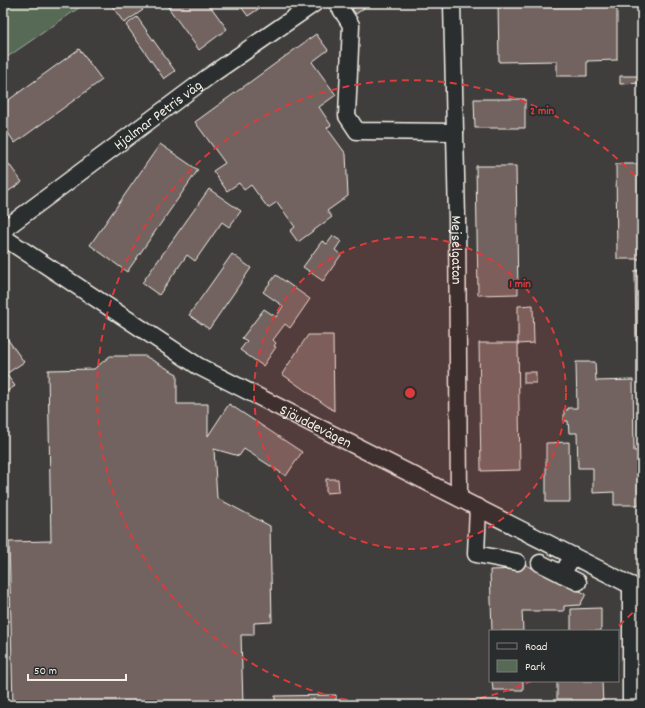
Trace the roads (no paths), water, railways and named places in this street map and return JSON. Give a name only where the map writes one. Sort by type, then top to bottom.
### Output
[{"type":"street","name":"Hjalmar Petris väg","points":[[3,230],[208,78],[315,3]]},
{"type":"street","points":[[337,3],[350,25],[347,116],[357,131],[455,132]]},
{"type":"street","name":"Mejselgatan","points":[[452,3],[459,498]]},
{"type":"street","name":"Sjöuddevägen","points":[[3,237],[198,366],[637,588]]},
{"type":"street","points":[[478,507],[476,554],[517,562]]},
{"type":"street","points":[[562,574],[573,556]]},
{"type":"street","points":[[540,563],[578,582]]},
{"type":"street","points":[[631,705],[637,588]]}]
